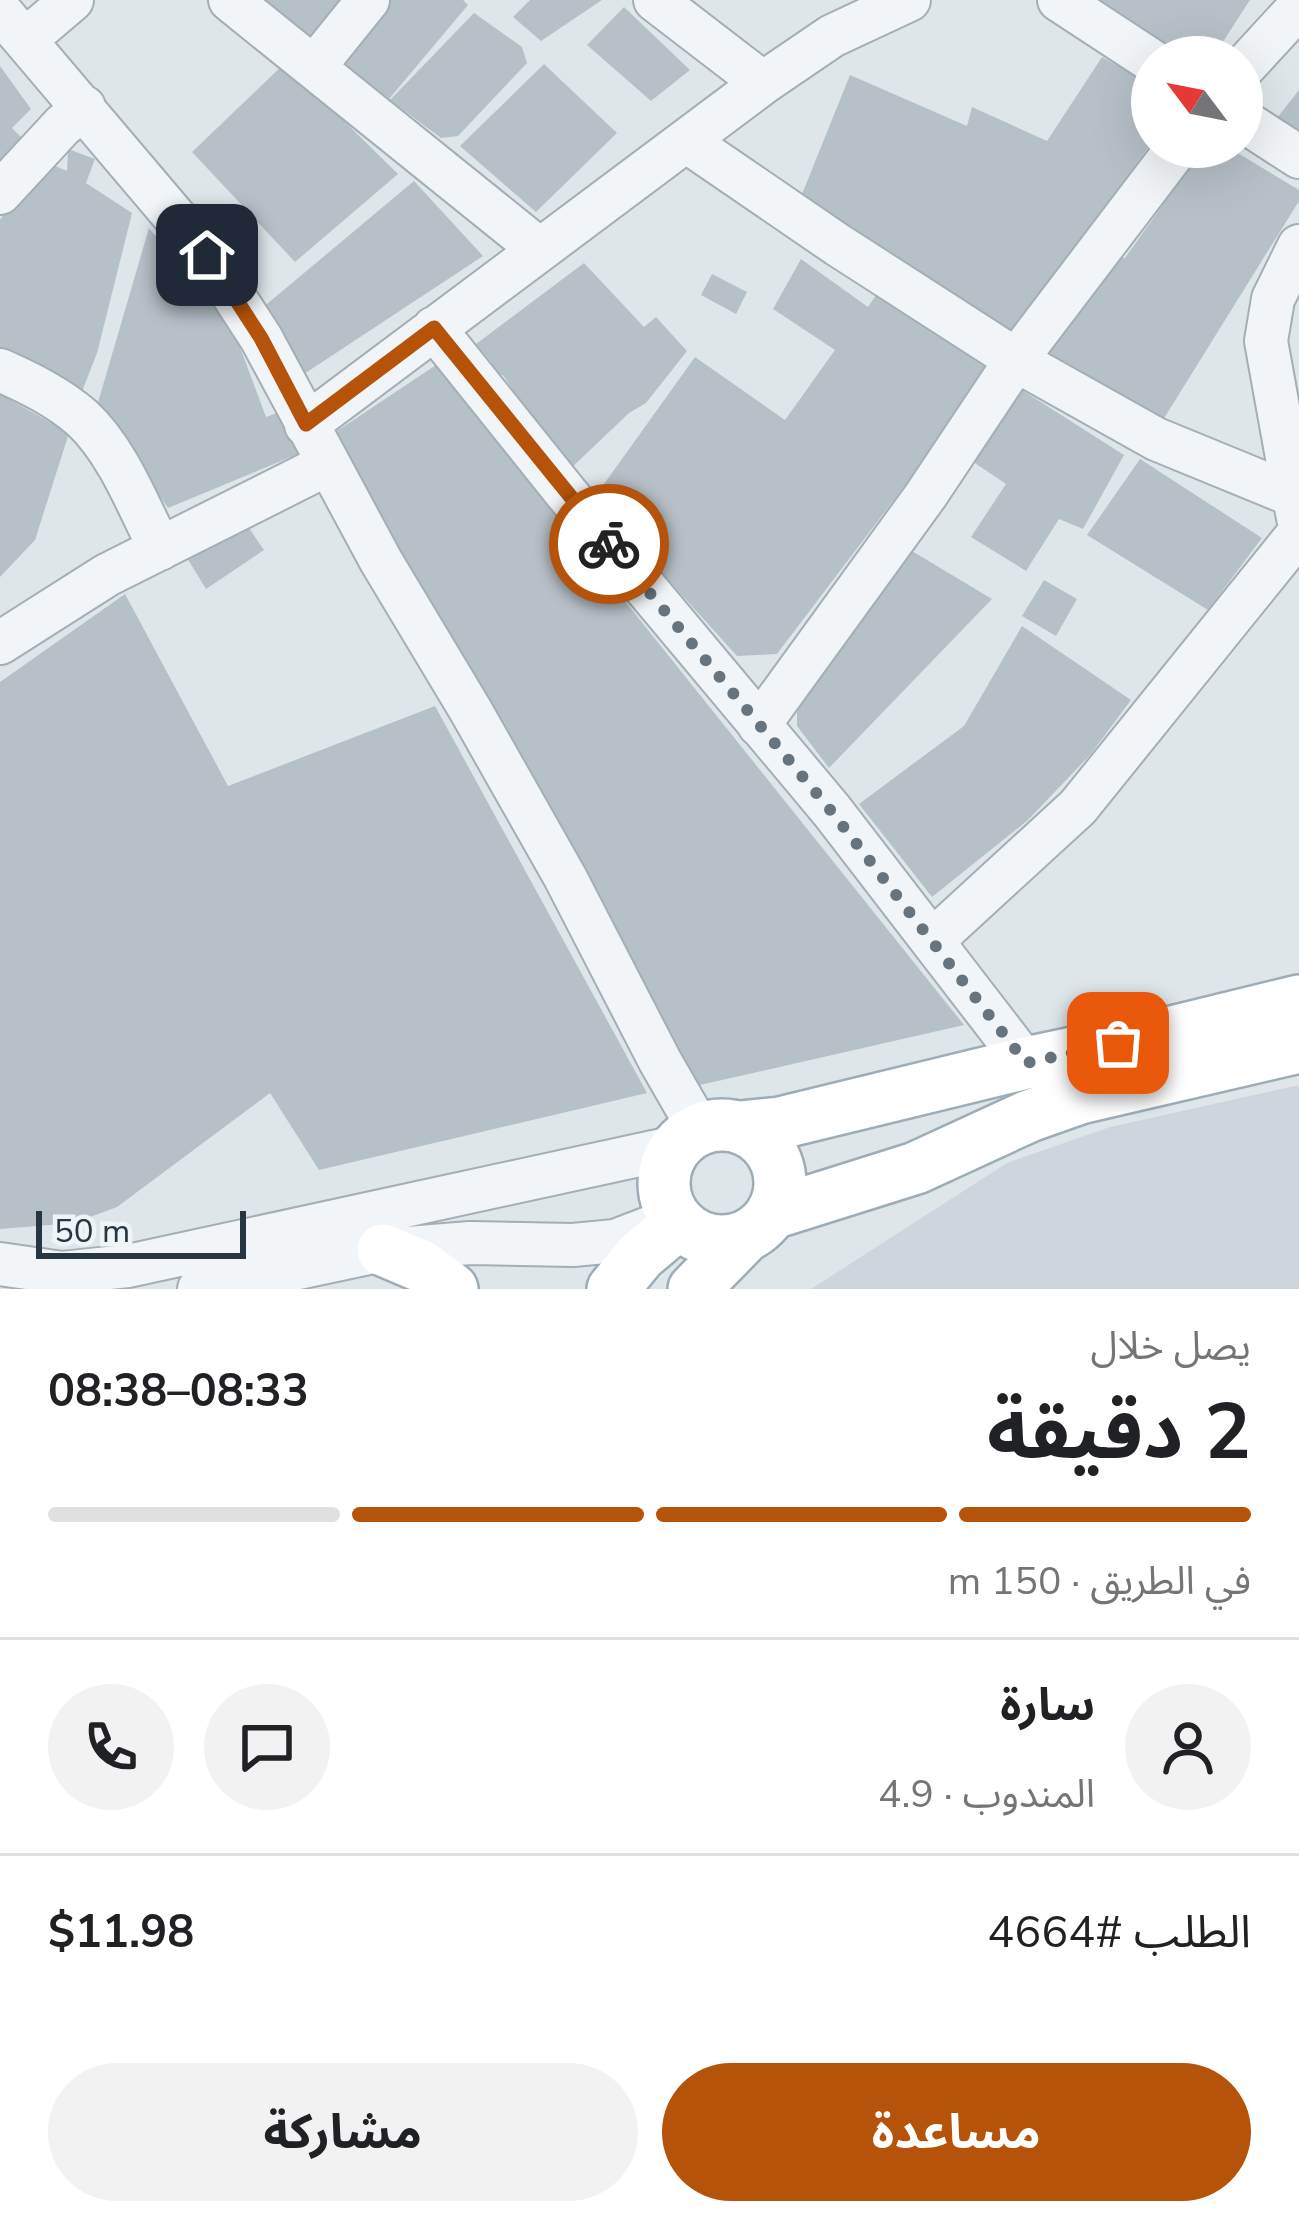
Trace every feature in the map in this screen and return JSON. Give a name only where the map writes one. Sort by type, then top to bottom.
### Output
[{"type":"main road","points":[[1299,1001],[814,1116],[705,1135],[667,1163],[665,1198],[675,1219],[692,1234],[726,1242],[1080,1098],[1299,1047]]},
{"type":"main road","points":[[694,1289],[758,1226],[779,1197],[781,1179],[777,1162],[756,1135],[705,1135]]},
{"type":"main road","points":[[613,1289],[675,1219]]},
{"type":"main road","points":[[383,1250],[422,1266],[452,1289]]},
{"type":"street","points":[[0,1264],[62,1273],[128,1266],[705,1135],[660,1061],[566,877],[381,561],[261,338],[207,255],[12,26],[72,0]]},
{"type":"street","points":[[230,0],[538,249]]},
{"type":"street","points":[[314,67],[368,0]]},
{"type":"street","points":[[655,0],[763,83]]},
{"type":"street","points":[[306,424],[763,83],[832,36],[908,0]]},
{"type":"street","points":[[1059,0],[1131,47]]},
{"type":"street","points":[[1263,46],[1299,7]]},
{"type":"street","points":[[0,194],[84,107]]},
{"type":"street","points":[[1263,134],[1299,157]]},
{"type":"street","points":[[686,141],[1016,360],[1298,517]]},
{"type":"street","points":[[759,724],[926,495],[1016,360],[1162,168]]},
{"type":"street","points":[[932,941],[1078,807],[1298,517],[1266,341],[1273,298],[1299,247]]},
{"type":"street","points":[[434,328],[832,812],[1026,1063]]},
{"type":"street","points":[[0,370],[42,389],[83,419],[106,447],[160,548]]},
{"type":"street","points":[[0,643],[107,575],[328,464]]},
{"type":"street","points":[[200,1289],[383,1250],[470,1243],[594,1244],[675,1219]]},
{"type":"shaded area","points":[[1299,1085],[1299,1289],[811,1289],[1007,1163],[1110,1127]]},
{"type":"building","points":[[258,0],[352,0],[316,45]]},
{"type":"building","points":[[387,0],[463,0],[468,5],[389,99],[333,55]]},
{"type":"building","points":[[530,0],[602,0],[541,41],[513,17]]},
{"type":"building","points":[[1089,0],[1250,0],[1227,36],[1138,36]]},
{"type":"building","points":[[624,7],[690,70],[651,101],[587,45]]},
{"type":"building","points":[[474,13],[522,47],[527,63],[458,136],[441,138],[390,100]]},
{"type":"building","points":[[1102,57],[1131,73],[1133,168],[1006,342],[796,209],[850,75],[967,126],[972,107],[1047,141]]},
{"type":"building","points":[[285,63],[398,174],[295,262],[192,152]]},
{"type":"building","points":[[544,64],[617,133],[536,212],[460,146]]},
{"type":"building","points":[[0,66],[31,109],[12,128],[25,141],[0,166]]},
{"type":"building","points":[[1299,90],[1299,136],[1277,118]]},
{"type":"building","points":[[68,149],[95,159],[86,183],[132,213],[97,353],[81,394],[0,351],[0,220],[39,159],[67,171]]},
{"type":"building","points":[[1189,168],[1263,168],[1299,190],[1299,201],[1158,428],[1035,358],[1108,255],[1125,258]]},
{"type":"building","points":[[414,181],[483,256],[298,378],[255,314]]},
{"type":"building","points":[[149,228],[234,331],[266,417],[277,413],[298,454],[168,508],[94,416]]},
{"type":"building","points":[[801,259],[868,307],[884,283],[999,354],[777,654],[737,656],[594,498],[695,357],[785,420],[835,350],[773,309]]},
{"type":"building","points":[[584,263],[644,327],[656,317],[687,351],[646,403],[629,413],[566,473],[503,375],[493,378],[487,369],[492,363],[476,344]]},
{"type":"building","points":[[712,274],[747,292],[736,314],[701,295]]},
{"type":"building","points":[[436,365],[964,1025],[691,1087],[325,439]]},
{"type":"building","points":[[1011,383],[1124,455],[1083,529],[1059,519],[1026,571],[971,537],[1006,484],[966,457]]},
{"type":"building","points":[[0,394],[69,433],[35,540],[0,577]]},
{"type":"building","points":[[1140,459],[1262,538],[1208,610],[1087,535]]},
{"type":"building","points":[[240,515],[264,550],[206,589],[184,553]]},
{"type":"building","points":[[907,548],[992,599],[829,768],[797,726],[797,700]]},
{"type":"building","points":[[1044,580],[1077,599],[1056,636],[1022,616]]},
{"type":"building","points":[[125,594],[228,786],[435,706],[647,1093],[319,1170],[270,1093],[117,1207],[74,1223],[0,1229],[0,682]]},
{"type":"building","points":[[1022,626],[1131,700],[1090,755],[1028,820],[932,897],[859,804],[964,726]]},
{"type":"way so far","points":[[609,544],[832,812],[1026,1063],[1118,1043]]},
{"type":"route","points":[[207,255],[261,338],[306,424],[434,328],[609,544]]}]
